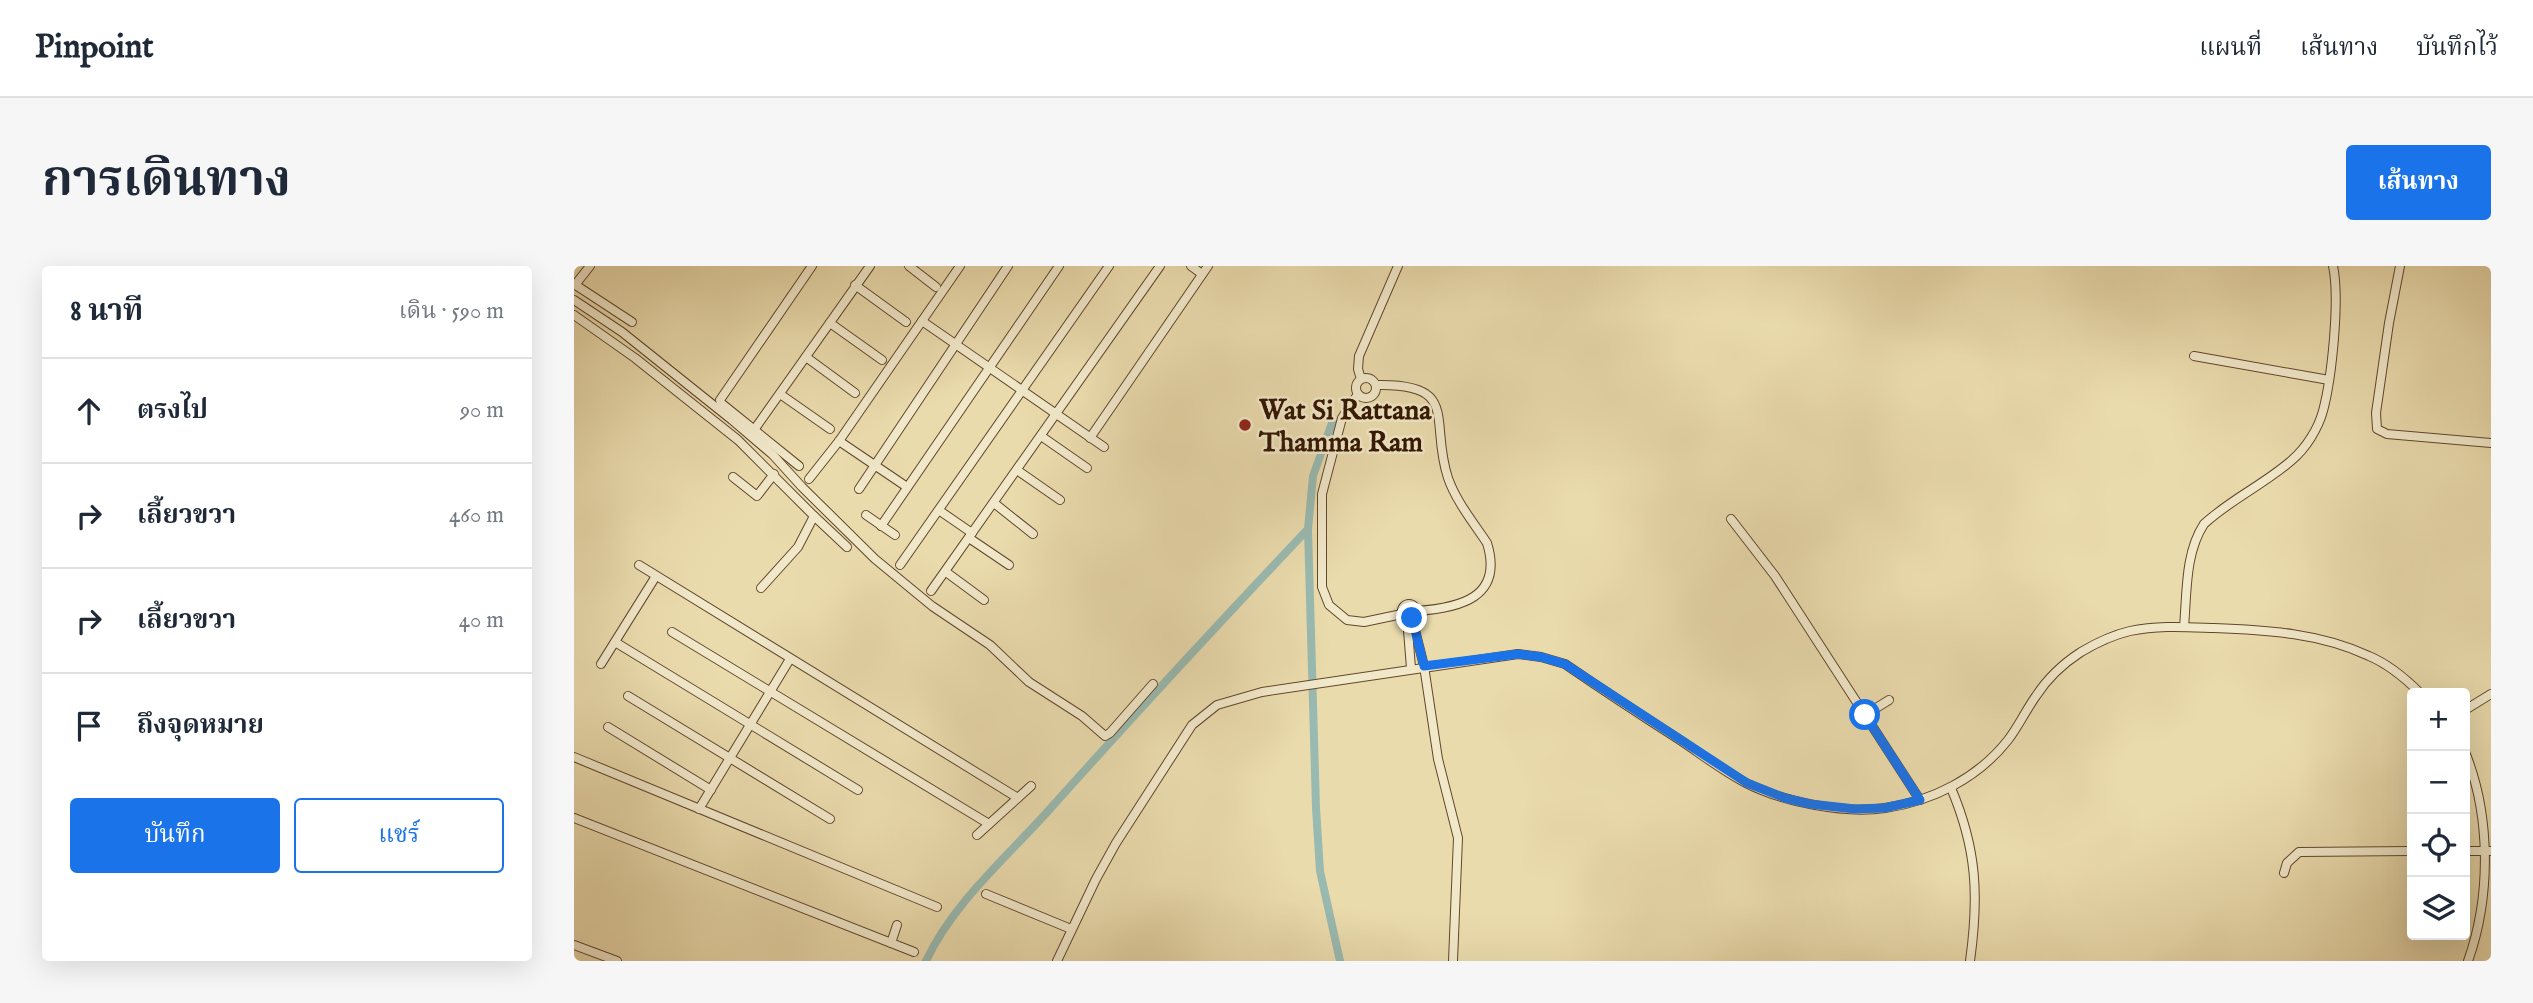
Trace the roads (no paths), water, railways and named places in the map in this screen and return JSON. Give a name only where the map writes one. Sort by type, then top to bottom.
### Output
[{"type":"street","points":[[590,266],[574,284],[632,322]]},
{"type":"street","points":[[799,466],[721,403],[721,397],[812,266]]},
{"type":"street","points":[[754,430],[870,266]]},
{"type":"street","points":[[909,266],[936,287]]},
{"type":"street","points":[[809,479],[839,441],[960,266]]},
{"type":"street","points":[[859,489],[1008,266]]},
{"type":"street","points":[[881,526],[1059,266]]},
{"type":"street","points":[[900,565],[1110,266]]},
{"type":"street","points":[[931,591],[1160,266]]},
{"type":"street","points":[[1191,266],[1202,274]]},
{"type":"street","points":[[1090,438],[1208,266]]},
{"type":"street","points":[[1362,379],[1358,369],[1359,356],[1398,266]]},
{"type":"street","points":[[2184,626],[2190,562],[2196,537],[2204,523],[2293,460],[2307,443],[2323,411],[2329,380],[2336,283],[2333,266]]},
{"type":"street","points":[[2400,266],[2376,413],[2377,429],[2387,434],[2491,443]]},
{"type":"street","points":[[855,285],[906,322]]},
{"type":"street","points":[[574,300],[622,332],[763,446],[875,559],[932,606],[990,645],[1030,682],[1082,716],[1105,736],[1111,733],[1153,684]]},
{"type":"street","points":[[574,315],[630,354],[738,440],[846,547]]},
{"type":"street","points":[[922,321],[1104,447]]},
{"type":"street","points":[[830,323],[882,360]]},
{"type":"street","points":[[2194,356],[2329,380]]},
{"type":"street","points":[[806,357],[855,393]]},
{"type":"street","points":[[1358,394],[1364,398],[1371,397],[1376,392],[1372,379],[1362,379],[1357,384],[1358,394],[1342,418],[1322,494],[1322,587],[1329,606],[1347,620],[1364,622],[1451,608],[1478,594],[1484,586],[1489,572],[1489,550],[1454,494],[1447,476],[1441,453],[1436,405],[1432,398],[1414,387],[1376,385]]},
{"type":"street","points":[[780,394],[830,429]]},
{"type":"street","points":[[1041,436],[1087,468]]},
{"type":"street","points":[[839,441],[907,487]]},
{"type":"street","points":[[1017,470],[1060,500]]},
{"type":"street","points":[[733,477],[757,496],[774,474]]},
{"type":"street","points":[[994,503],[1034,534]]},
{"type":"street","points":[[940,510],[1009,565]]},
{"type":"street","points":[[866,515],[895,536]]},
{"type":"street","points":[[761,588],[798,547],[814,516]]},
{"type":"street","points":[[1731,519],[1774,576],[1920,800]]},
{"type":"street","points":[[639,565],[1018,798]]},
{"type":"street","points":[[946,572],[984,600]]},
{"type":"street","points":[[601,664],[656,576]]},
{"type":"street","points":[[1410,615],[1413,641],[1411,668]]},
{"type":"street","points":[[1057,961],[1116,842],[1199,718],[1228,700],[1424,666],[1518,654],[1541,657],[1565,664],[1747,783],[1785,798],[1855,809],[1884,808],[1920,800],[1951,788],[1994,756],[2009,739],[2037,693],[2059,670],[2081,653],[2105,640],[2129,632],[2184,626],[2280,631],[2329,641],[2371,656],[2415,688]]},
{"type":"street","points":[[671,632],[989,824]]},
{"type":"street","points":[[1413,641],[1424,666],[1438,759],[1458,838],[1453,961]]},
{"type":"street","points":[[615,642],[859,790]]},
{"type":"street","points":[[699,809],[790,659]]},
{"type":"street","points":[[2470,707],[2491,694]]},
{"type":"street","points":[[628,696],[830,819]]},
{"type":"street","points":[[1865,715],[1889,700]]},
{"type":"street","points":[[608,727],[711,790]]},
{"type":"street","points":[[574,757],[937,907]]},
{"type":"street","points":[[2468,961],[2479,940],[2490,904],[2491,851],[2484,804],[2470,766]]},
{"type":"street","points":[[977,835],[1031,786]]},
{"type":"street","points":[[1951,788],[1969,836],[1975,870],[1977,893],[1970,961]]},
{"type":"street","points":[[574,818],[915,952]]},
{"type":"street","points":[[2284,873],[2291,857],[2299,852],[2407,851]]},
{"type":"street","points":[[2470,851],[2491,851]]},
{"type":"street","points":[[986,894],[1071,929]]},
{"type":"street","points":[[891,943],[897,925]]},
{"type":"street","points":[[574,945],[617,961]]},
{"type":"waterway","points":[[1332,423],[1313,476],[1308,529],[1320,871],[1340,961]]},
{"type":"waterway","points":[[926,961],[937,940],[982,881],[1308,529]]},
{"type":"place","name":"Wat Si Rattana Thamma Ram","points":[[1245,425]]}]
